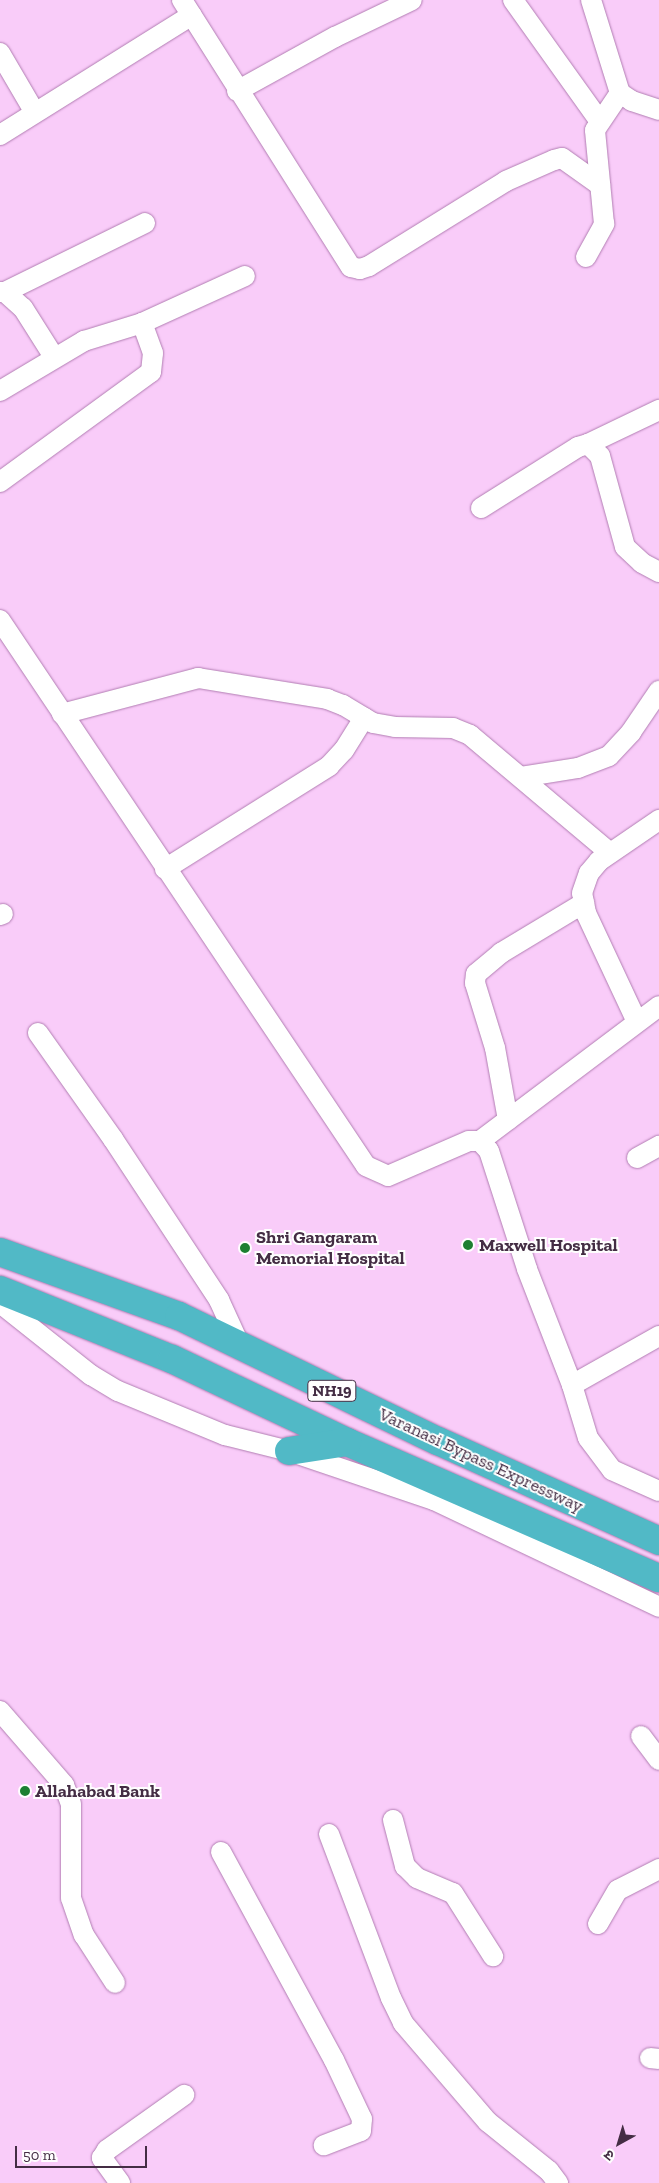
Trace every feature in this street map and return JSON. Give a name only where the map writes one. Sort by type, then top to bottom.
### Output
[{"type":"highway","name":"Varanasi Bypass Expressway","points":[[0,1252],[179,1316],[241,1348],[659,1541]]},
{"type":"highway","name":"Varanasi Bypass Expressway","points":[[0,1290],[172,1359],[347,1442],[659,1578]]},
{"type":"highway","points":[[289,1451],[347,1442]]},
{"type":"street","points":[[237,92],[335,37],[412,0]]},
{"type":"street","points":[[513,0],[599,120]]},
{"type":"street","points":[[591,0],[620,93],[632,101],[659,110]]},
{"type":"street","points":[[0,135],[35,113],[187,7],[237,92],[341,255],[351,267],[360,269],[506,181],[537,166],[562,158],[600,185]]},
{"type":"street","points":[[0,53],[35,113]]},
{"type":"street","points":[[586,257],[604,224],[595,130],[599,120],[620,93]]},
{"type":"street","points":[[54,357],[23,308],[3,292],[145,223]]},
{"type":"street","points":[[0,391],[54,357],[99,336],[142,323],[245,276]]},
{"type":"street","points":[[0,482],[151,372],[153,353],[142,323]]},
{"type":"street","points":[[481,508],[578,447],[659,410]]},
{"type":"street","points":[[588,444],[600,456],[625,547],[642,563],[659,572]]},
{"type":"street","points":[[0,620],[165,869],[366,1166],[388,1176],[469,1140],[480,1141],[659,1006]]},
{"type":"street","points":[[62,714],[198,678],[327,699],[343,704],[364,718],[395,727],[452,728],[470,735],[521,776],[610,853]]},
{"type":"street","points":[[521,776],[578,768],[609,756],[631,732],[659,691]]},
{"type":"street","points":[[165,869],[329,766],[344,750],[364,718]]},
{"type":"street","points":[[637,1022],[584,903],[582,893],[589,873],[610,853],[659,820]]},
{"type":"street","points":[[508,1120],[495,1048],[474,983],[476,974],[501,953],[584,903]]},
{"type":"street","points":[[38,1033],[113,1139],[219,1300],[241,1348]]},
{"type":"street","points":[[480,1141],[489,1151],[527,1269],[572,1385],[588,1438],[601,1459],[612,1470],[659,1491]]},
{"type":"street","points":[[637,1158],[659,1146]]},
{"type":"street","points":[[0,1303],[91,1375],[118,1391],[225,1435],[289,1451],[434,1500],[659,1607]]},
{"type":"street","points":[[572,1385],[659,1336]]},
{"type":"street","points":[[0,1710],[64,1786],[71,1804],[71,1898],[84,1935],[115,1982]]},
{"type":"street","points":[[641,1736],[659,1760]]},
{"type":"street","points":[[393,1820],[406,1866],[418,1878],[453,1893],[493,1956]]},
{"type":"street","points":[[329,1834],[391,1998],[403,2023],[488,2122],[549,2171],[558,2183]]},
{"type":"street","points":[[221,1852],[334,2060],[362,2119],[360,2131],[324,2145]]},
{"type":"street","points":[[598,1924],[618,1890],[659,1869]]},
{"type":"street","points":[[120,2183],[102,2158],[106,2150],[184,2095]]},
{"type":"place","name":"Maxwell Hospital","points":[[468,1245]]},
{"type":"place","name":"Shri Gangaram Memorial Hospital","points":[[245,1248]]},
{"type":"place","name":"Allahabad Bank","points":[[25,1791]]}]
